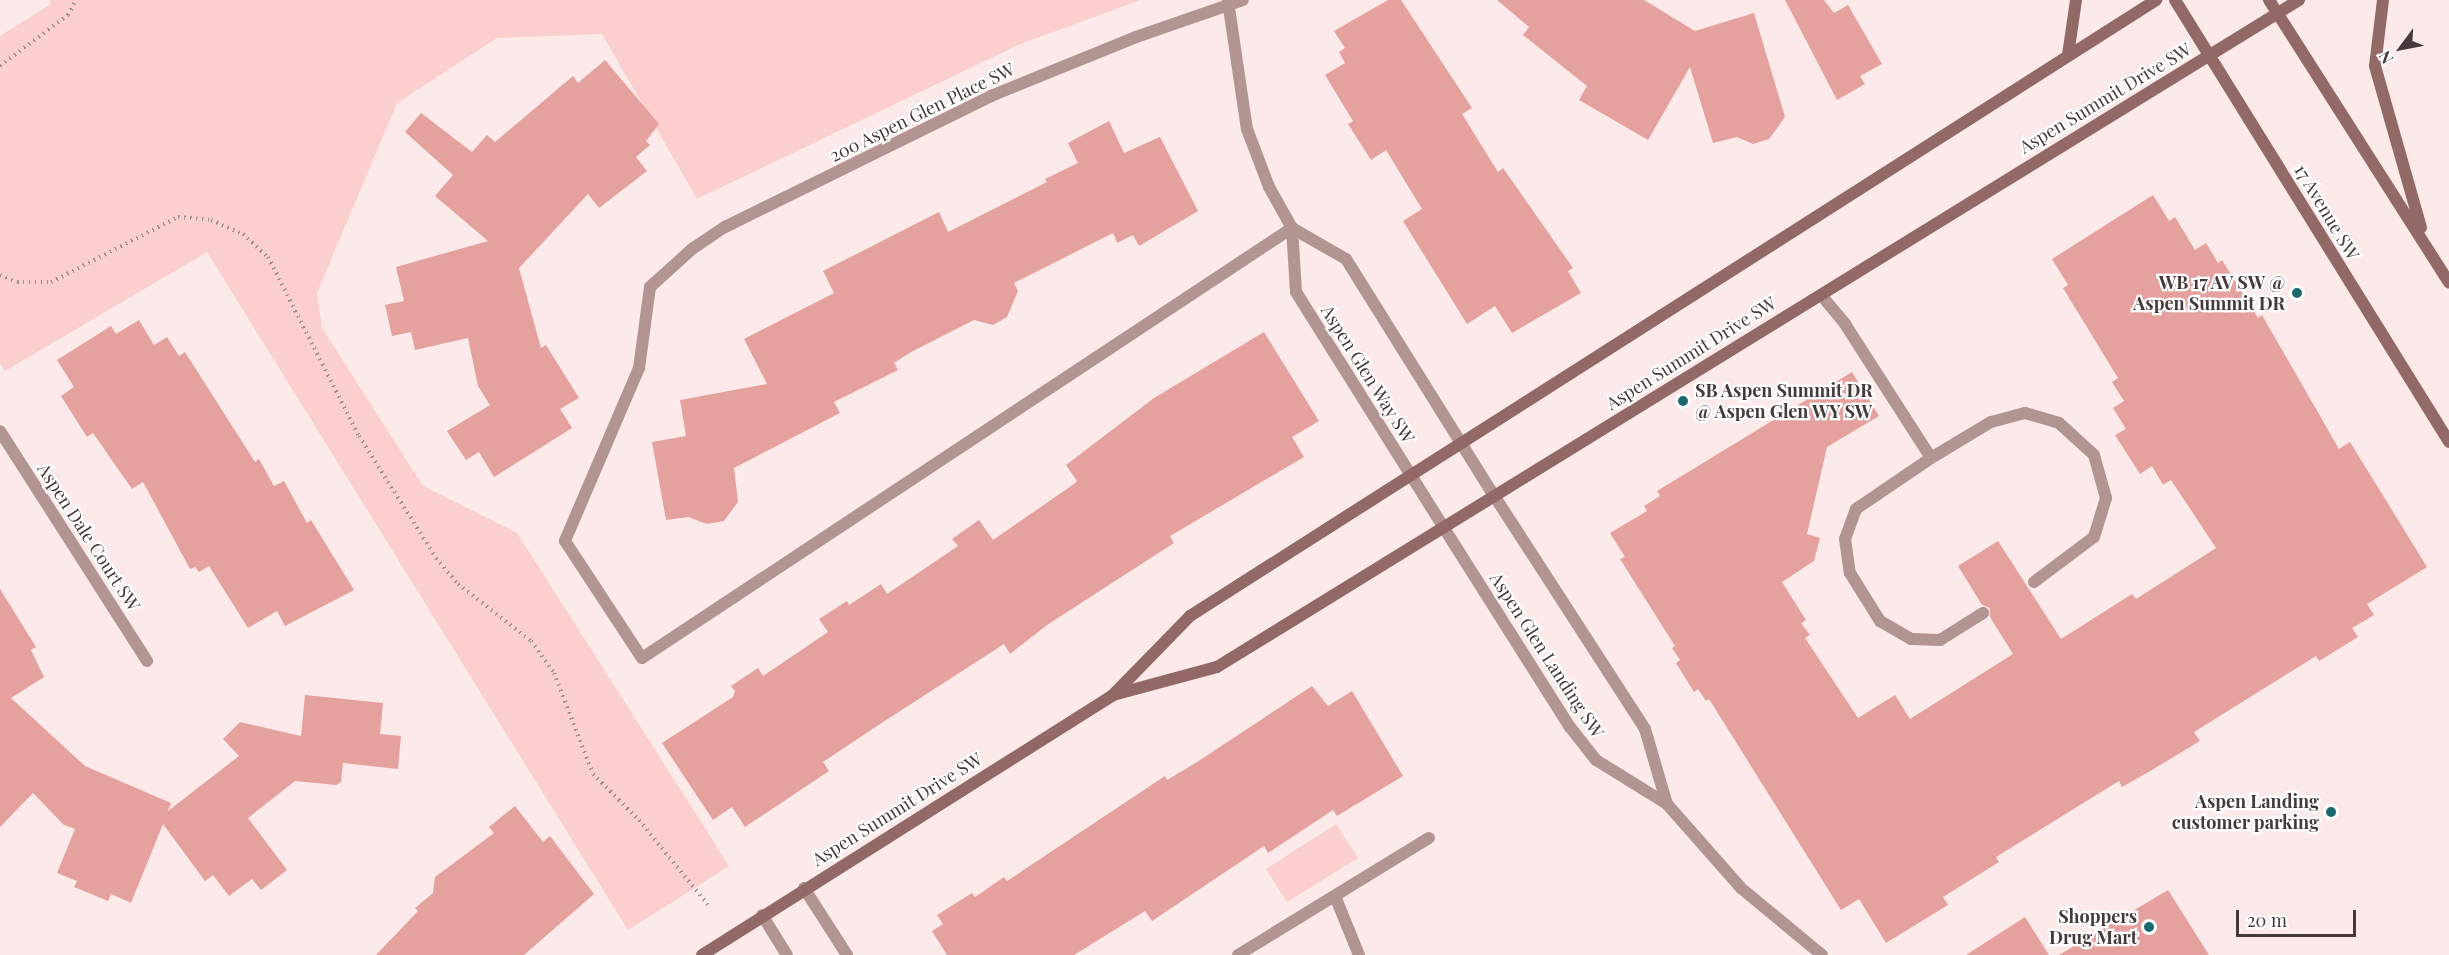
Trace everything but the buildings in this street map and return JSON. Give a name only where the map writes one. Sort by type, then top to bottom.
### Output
[{"type":"street","name":"200 Aspen Glen Place SW","points":[[1244,0],[1228,3],[1136,37],[991,96],[725,227],[692,249],[650,287],[639,368],[565,541],[642,658],[1292,228]]},
{"type":"street","points":[[2068,55],[2076,0]]},
{"type":"street","name":"Aspen Summit Drive SW","points":[[702,955],[804,888],[1112,696],[1190,616],[2156,0]]},
{"type":"street","name":"17 Avenue SW","points":[[2175,0],[2212,55],[2449,442]]},
{"type":"street","points":[[2269,0],[2449,283]]},
{"type":"street","name":"Aspen Summit Drive SW","points":[[1112,696],[1217,667],[1821,295],[2025,166],[2212,55],[2299,0]]},
{"type":"street","points":[[2383,0],[2375,66],[2424,241]]},
{"type":"street","name":"Aspen Glen Way SW","points":[[1228,3],[1247,129],[1269,187],[1292,228],[1296,292],[1444,528]]},
{"type":"street","points":[[1292,228],[1346,259],[1495,497]]},
{"type":"street","points":[[1821,295],[1845,324],[1931,458]]},
{"type":"street","points":[[1983,613],[1940,639],[1911,639],[1880,621],[1850,573],[1845,539],[1856,509],[1931,458],[1991,422],[2025,412],[2059,423],[2094,455],[2106,498],[2094,537],[2034,582]]},
{"type":"street","name":"Aspen Dale Court SW","points":[[0,431],[147,661]]},
{"type":"street","name":"Aspen Glen Landing SW","points":[[1495,497],[1645,729],[1667,804]]},
{"type":"street","name":"Aspen Glen Landing SW","points":[[1444,528],[1569,727],[1596,760],[1667,804],[1741,888],[1822,955]]},
{"type":"street","points":[[1238,955],[1430,838]]},
{"type":"street","points":[[804,888],[847,955]]},
{"type":"street","points":[[1335,896],[1359,955]]},
{"type":"street","points":[[762,915],[788,955]]},
{"type":"path","points":[[0,66],[68,15],[76,0]]},
{"type":"path","points":[[0,275],[17,282],[51,282],[178,217],[211,220],[243,234],[268,257],[359,436],[436,558],[458,584],[531,641],[554,673],[593,774],[646,829],[708,905]]},
{"type":"shaded area","points":[[49,0],[1140,0],[1018,45],[697,199],[602,34],[497,38],[397,103],[317,293],[322,328],[423,486],[517,533],[729,866],[628,930],[207,252],[5,371],[0,363],[0,36],[51,4]]},
{"type":"shaded area","points":[[1336,824],[1358,858],[1287,902],[1266,869]]},
{"type":"place","name":"WB 17 AV SW @ Aspen Summit DR","points":[[2297,293]]},
{"type":"place","name":"SB Aspen Summit DR @ Aspen Glen WY SW","points":[[1683,401]]},
{"type":"place","name":"Aspen Landing customer parking","points":[[2331,812]]},
{"type":"place","name":"Shoppers Drug Mart","points":[[2149,927]]}]
